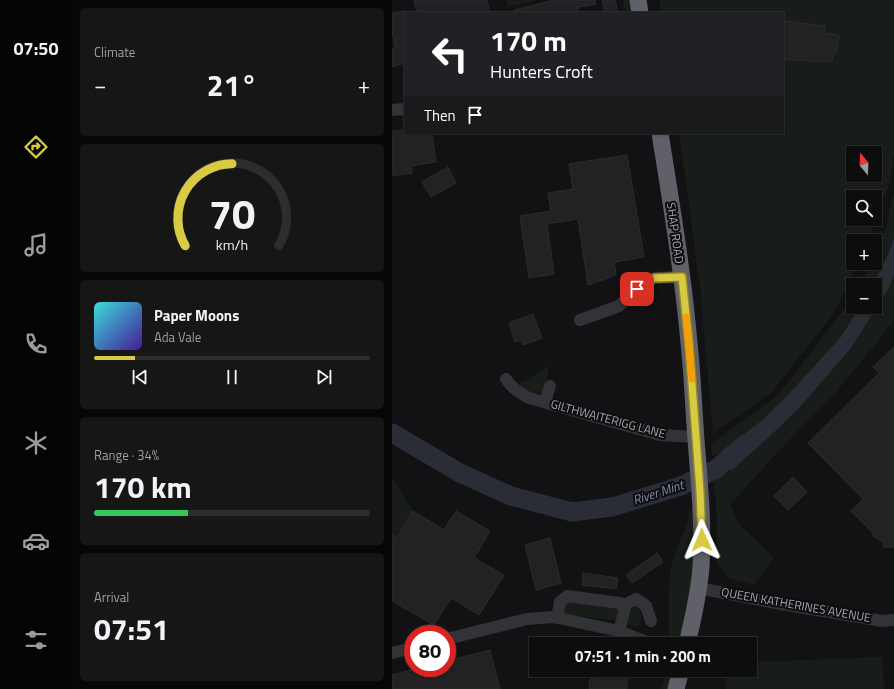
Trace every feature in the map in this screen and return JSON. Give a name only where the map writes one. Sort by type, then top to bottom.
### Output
[{"type":"highway","points":[[638,0],[640,12]]},
{"type":"highway","name":"SHAP ROAD","points":[[660,134],[682,277],[689,344],[700,491],[702,540],[701,567],[689,637]]},
{"type":"highway","points":[[676,689],[679,677]]},
{"type":"street","points":[[392,110],[404,109]]},
{"type":"street","points":[[580,320],[619,306],[646,281],[655,278],[682,277]]},
{"type":"street","name":"GILTHWAITERIGG LANE","points":[[506,379],[512,387],[529,398],[660,435],[696,437]]},
{"type":"street","name":"GILTHWAITERIGG LANE","points":[[545,402],[550,386]]},
{"type":"street","name":"QUEEN KATHERINES AVENUE","points":[[698,588],[882,621],[894,620]]},
{"type":"street","points":[[557,618],[560,602],[567,596],[620,603],[625,609],[619,631]]},
{"type":"street","points":[[622,606],[636,599],[646,606],[651,621]]},
{"type":"street","points":[[456,637],[527,619],[557,618],[619,631],[634,637]]},
{"type":"street","points":[[392,653],[404,650]]},
{"type":"shaded area","points":[[506,0],[514,1],[537,0],[508,7]]},
{"type":"shaded area","points":[[623,0],[631,0],[633,12],[625,12]]},
{"type":"shaded area","points":[[659,0],[894,0],[894,154],[890,183],[882,203],[882,190],[846,190],[846,226],[873,226],[870,234],[846,234],[846,270],[855,270],[851,278],[846,278],[846,288],[834,313],[770,394],[713,433],[700,288],[679,134],[784,134],[784,12],[661,12]]},
{"type":"shaded area","points":[[894,192],[894,238],[882,266],[882,238]]},
{"type":"shaded area","points":[[894,238],[894,275],[889,288],[882,299],[882,278],[876,278],[880,270],[882,270],[882,266]]},
{"type":"shaded area","points":[[868,270],[880,270],[876,278],[864,278]]},
{"type":"shaded area","points":[[894,275],[894,320],[837,391],[773,457],[731,504],[737,522],[774,558],[754,585],[729,578],[716,562],[717,531],[715,490],[713,480],[731,471],[800,407],[851,348],[873,314],[882,314],[882,299],[889,288]]},
{"type":"shaded area","points":[[846,306],[846,314],[855,314],[832,348],[762,421],[738,440],[712,457],[711,444],[778,395]]},
{"type":"shaded area","points":[[855,314],[873,314],[851,348],[800,407],[731,471],[722,451],[760,422],[787,396],[840,338]]},
{"type":"shaded area","points":[[549,366],[542,392],[529,392],[519,383],[525,381]]},
{"type":"shaded area","points":[[392,479],[413,511],[392,546]]},
{"type":"shaded area","points":[[693,510],[694,544],[692,576],[684,627],[678,636],[669,637],[670,573],[672,562],[688,521],[689,511]]},
{"type":"shaded area","points":[[568,601],[619,610],[617,621],[564,614],[564,604]]},
{"type":"shaded area","points":[[636,606],[642,616],[638,627],[628,624],[630,614]]},
{"type":"shaded area","points":[[882,657],[884,689],[726,689],[725,677],[757,677],[757,662]]},
{"type":"shaded area","points":[[665,677],[670,677],[667,689],[661,689]]},
{"type":"building","points":[[414,0],[487,0],[490,12],[417,12]]},
{"type":"building","points":[[554,0],[595,0],[596,4],[578,7],[579,12],[515,12],[514,10]]},
{"type":"building","points":[[602,0],[615,0],[618,12],[605,12]]},
{"type":"building","points":[[405,11],[404,63],[392,67],[392,49],[395,48],[392,31],[392,13]]},
{"type":"building","points":[[784,21],[825,26],[824,33],[839,36],[836,53],[833,53],[832,62],[820,60],[820,62],[784,59]]},
{"type":"building","points":[[404,130],[404,134],[432,134],[436,162],[411,166],[412,173],[392,176],[392,131]]},
{"type":"building","points":[[627,155],[644,257],[614,262],[616,275],[588,285],[578,219],[547,224],[554,274],[529,278],[520,216],[551,211],[548,193],[573,189],[569,164]]},
{"type":"building","points":[[448,167],[456,183],[431,197],[422,182]]},
{"type":"building","points":[[533,314],[542,338],[523,345],[521,340],[515,342],[509,323]]},
{"type":"building","points":[[894,347],[894,547],[884,547],[884,543],[873,536],[873,533],[851,511],[863,499],[808,443],[879,373],[873,367]]},
{"type":"building","points":[[793,477],[807,492],[788,510],[774,496]]},
{"type":"building","points":[[413,511],[444,530],[456,511],[490,531],[474,558],[504,575],[479,615],[451,598],[434,625],[392,601],[392,535],[397,538]]},
{"type":"building","points":[[550,538],[561,583],[536,590],[525,545]]},
{"type":"building","points":[[657,553],[663,562],[632,583],[626,575]]},
{"type":"building","points":[[583,573],[618,578],[616,589],[582,585]]},
{"type":"building","points":[[490,650],[500,689],[392,689],[392,675],[404,672],[404,677],[456,677],[456,659]]},
{"type":"building","points":[[596,677],[627,677],[627,689],[589,689],[590,679],[596,679]]},
{"type":"waterway","name":"River Mint","points":[[392,433],[460,473],[511,496],[572,512],[612,507],[681,486],[716,469],[745,444]]},
{"type":"slow traffic","points":[[686,317],[692,379]]},
{"type":"route","points":[[637,289],[646,281],[655,278],[682,277],[689,344],[700,491],[702,540]]}]
